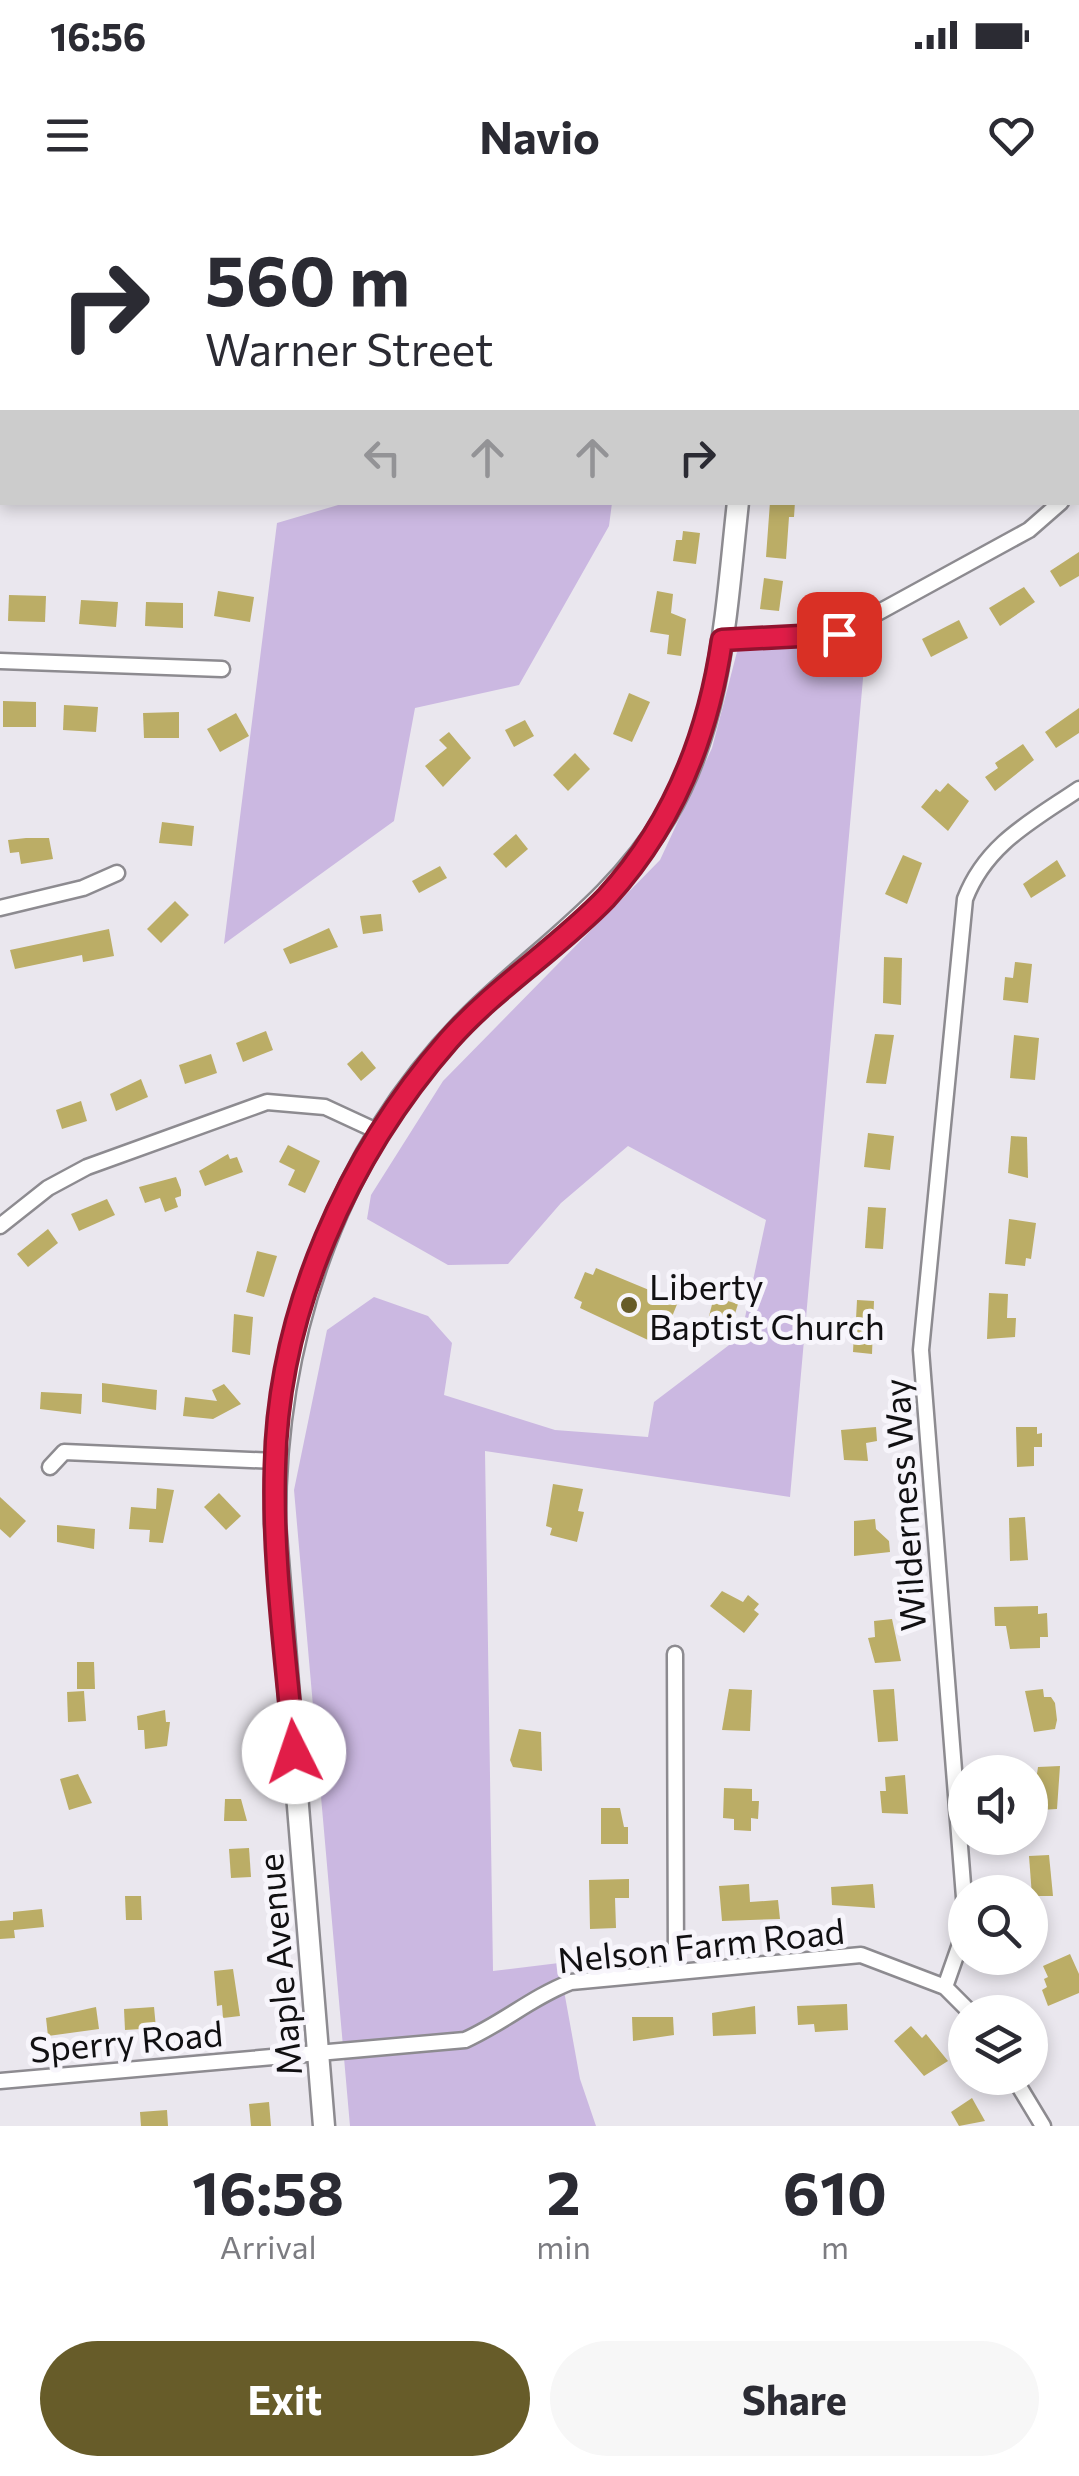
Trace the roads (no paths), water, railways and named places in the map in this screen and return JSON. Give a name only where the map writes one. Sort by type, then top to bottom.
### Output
[{"type":"main road","name":"Maple Avenue","points":[[324,2126],[275,1522],[275,1461],[287,1371],[313,1269],[379,1132],[467,1021],[605,899],[648,845],[697,750],[715,690],[738,505]]},
{"type":"street","points":[[722,640],[839,634],[1029,530],[1058,505]]},
{"type":"street","points":[[0,661],[222,669]]},
{"type":"street","name":"Wilderness Way","points":[[962,1875],[921,1350],[964,899],[974,874],[1000,842],[1079,789]]},
{"type":"street","points":[[0,908],[84,888],[117,873]]},
{"type":"street","points":[[0,1226],[48,1188],[88,1166],[267,1102],[298,1101],[325,1106],[379,1132]]},
{"type":"street","points":[[50,1467],[64,1452],[275,1461]]},
{"type":"street","points":[[676,1654],[676,1971]]},
{"type":"street","name":"Nelson Farm Road","points":[[318,2053],[465,2040],[505,2022],[535,1996],[571,1982],[676,1971],[861,1955],[945,1987],[953,1995]]},
{"type":"street","points":[[945,1987],[949,1975]]},
{"type":"street","name":"Sperry Road","points":[[0,2082],[318,2053]]},
{"type":"street","points":[[1024,2095],[1043,2126]]},
{"type":"place","name":"Liberty Baptist Church","points":[[629,1305]]}]
